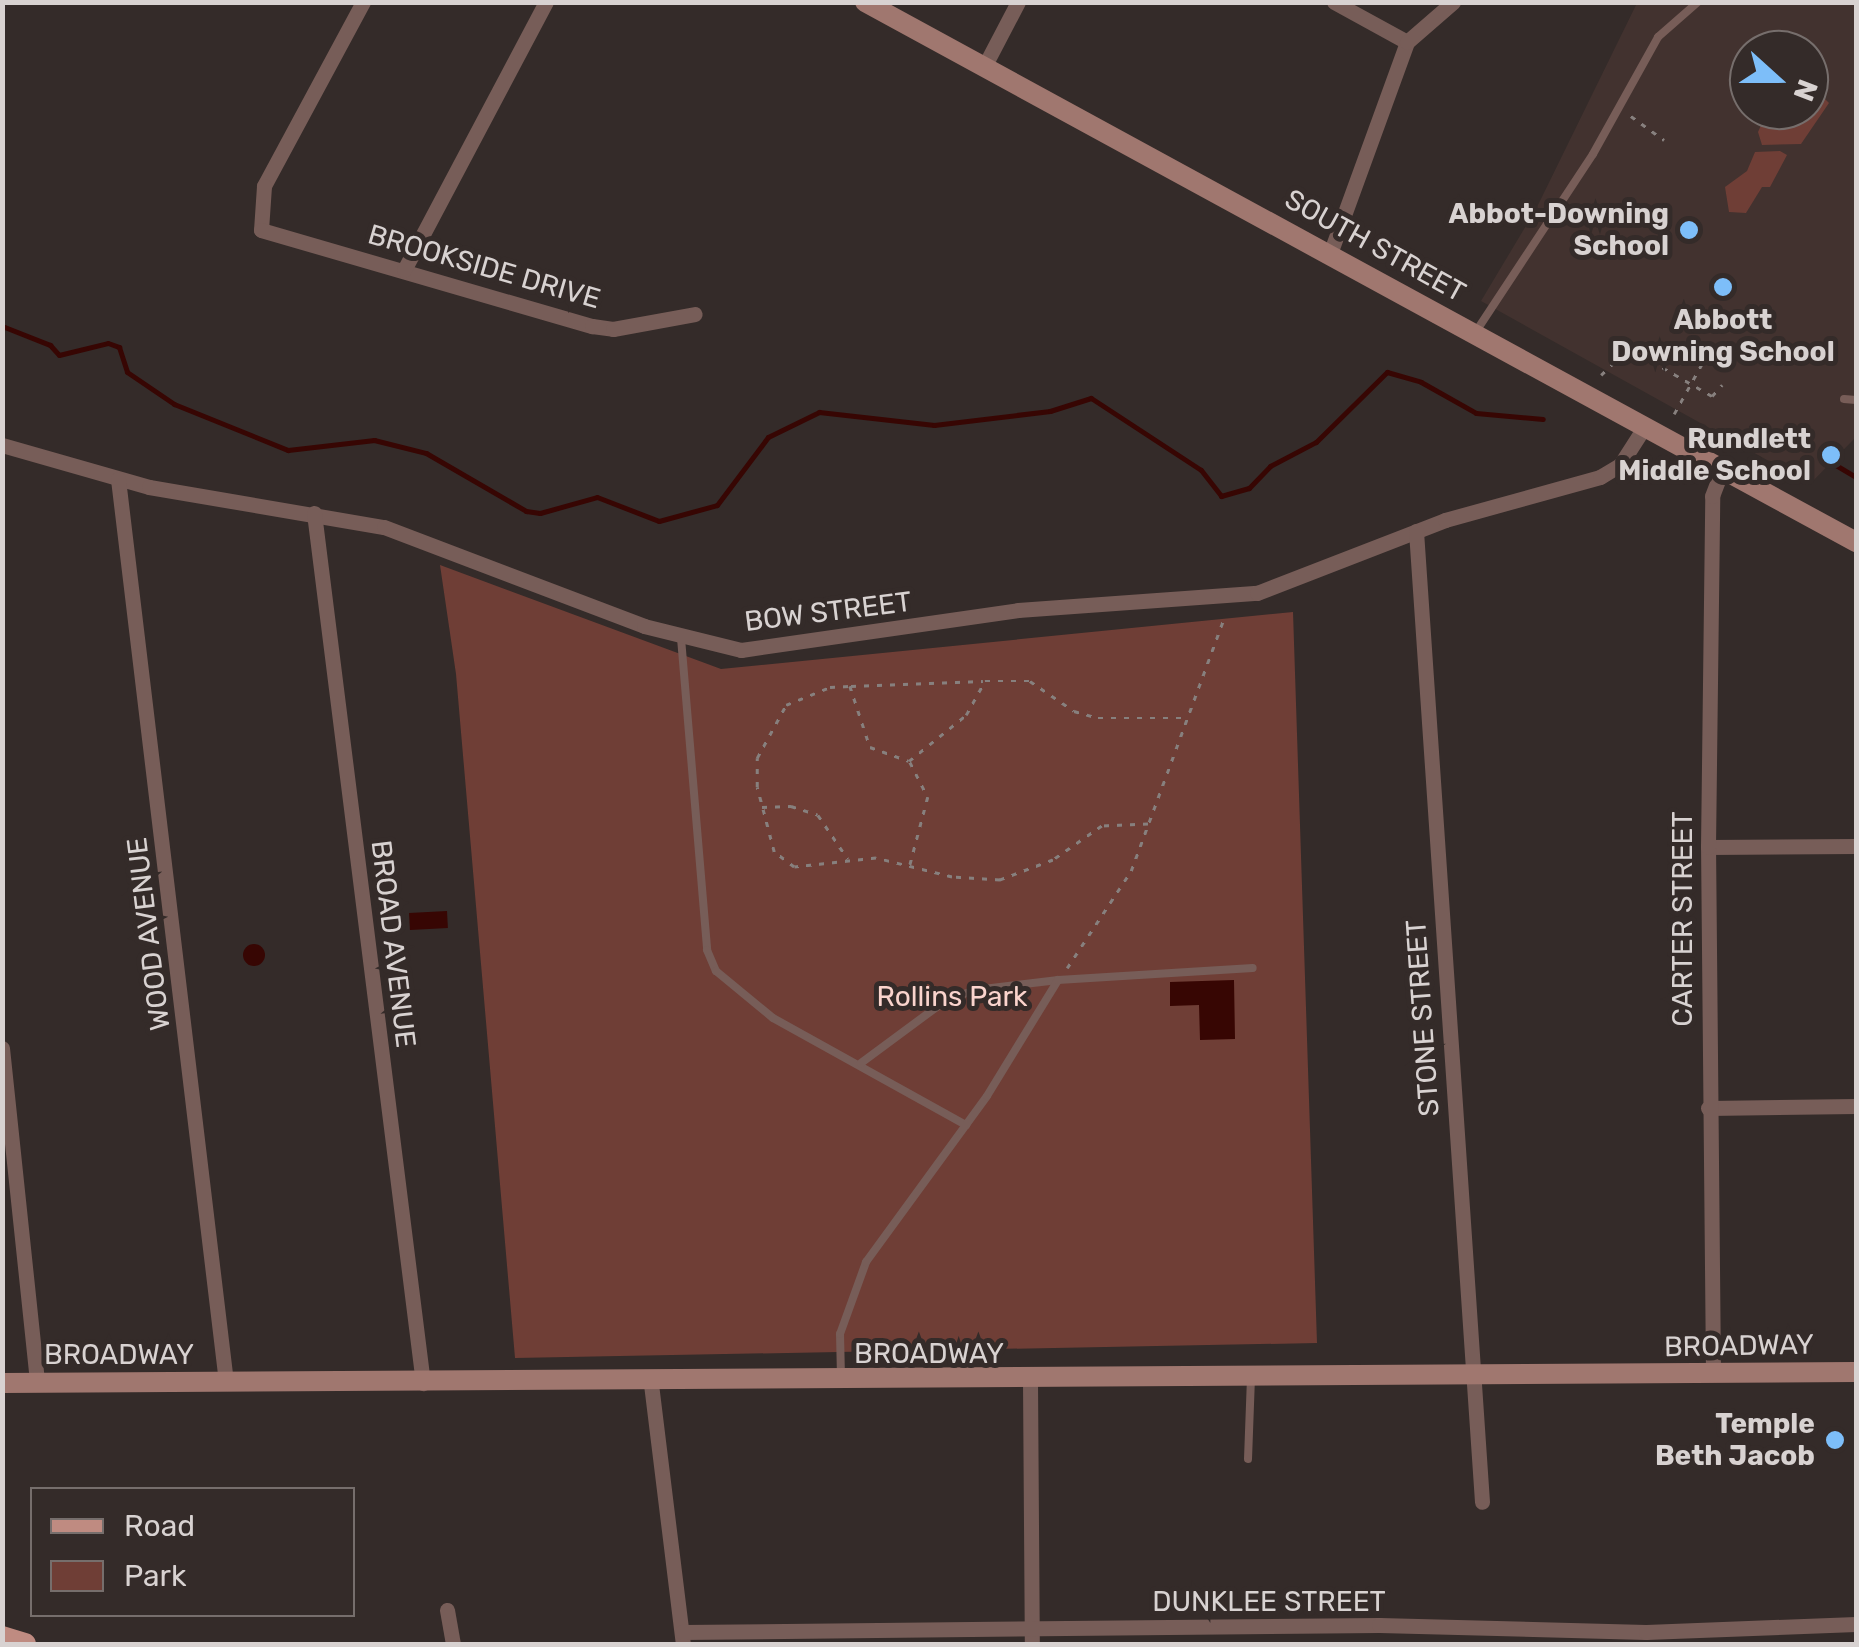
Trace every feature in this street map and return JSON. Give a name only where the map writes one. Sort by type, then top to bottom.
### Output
[{"type":"main road","points":[[2,1637],[26,1644]]},
{"type":"street","name":"BROOKSIDE DRIVE","points":[[363,2],[264,186],[261,230],[602,328],[695,314]]},
{"type":"street","points":[[404,270],[546,2]]},
{"type":"street","name":"SOUTH STREET","points":[[866,2],[1331,251],[1856,542]]},
{"type":"street","points":[[984,67],[1018,2]]},
{"type":"street","points":[[1334,2],[1407,42]]},
{"type":"street","points":[[1331,251],[1407,42],[1453,2]]},
{"type":"street","name":"BOW STREET","points":[[2,445],[118,479],[314,512],[422,538],[681,638],[741,650],[1078,604],[1238,597],[1416,531],[1600,476],[1620,464],[1645,426]]},
{"type":"street","name":"CARTER STREET","points":[[1713,1373],[1708,847],[1712,496],[1723,468]]},
{"type":"street","name":"WOOD AVENUE","points":[[118,479],[226,1382]]},
{"type":"street","name":"BROAD AVENUE","points":[[314,512],[423,1383]]},
{"type":"street","name":"STONE STREET","points":[[1416,531],[1482,1502]]},
{"type":"street","points":[[1708,847],[1856,846]]},
{"type":"street","points":[[2,1048],[37,1383]]},
{"type":"street","points":[[1708,1108],[1856,1106]]},
{"type":"street","name":"BROADWAY","points":[[2,1383],[650,1384],[1856,1372]]},
{"type":"street","points":[[1030,1381],[1032,1636]]},
{"type":"street","points":[[650,1384],[682,1638]]},
{"type":"street","points":[[447,1610],[454,1644]]},
{"type":"street","name":"DUNKLEE STREET","points":[[682,1638],[1032,1636],[1379,1625],[1646,1632],[1856,1624]]},
{"type":"street","points":[[1378,1644],[1379,1625]]},
{"type":"lane","points":[[1476,333],[1593,154],[1658,37],[1698,2]]},
{"type":"lane","points":[[1844,399],[1856,400]]},
{"type":"lane","points":[[681,638],[707,950],[716,971],[773,1018],[861,1063],[966,1125]]},
{"type":"lane","points":[[861,1063],[958,996],[1058,980],[1252,968]]},
{"type":"lane","points":[[842,1382],[840,1334],[866,1262],[966,1125],[1058,980]]},
{"type":"lane","points":[[1248,1459],[1251,1378]]},
{"type":"path","points":[[1641,121],[1664,140]]},
{"type":"path","points":[[1601,375],[1628,348],[1712,396],[1722,385]]},
{"type":"path","points":[[1674,414],[1710,348]]},
{"type":"path","points":[[1058,980],[1122,888],[1224,616]]},
{"type":"path","points":[[909,761],[966,715],[984,681]]},
{"type":"path","points":[[1148,824],[1102,826],[1053,860],[1000,880],[848,860],[821,868],[783,864],[762,807],[756,758],[775,717],[800,696],[850,686],[1030,681],[1054,700],[1098,718],[1184,718]]},
{"type":"path","points":[[850,686],[870,747],[909,761],[928,797],[910,866]]},
{"type":"path","points":[[762,807],[791,806],[818,815],[848,860]]},
{"type":"shaded area","name":"Abbot-Downing School","points":[[1637,3],[1856,3],[1856,437],[1810,484],[1808,473],[1767,460],[1481,301],[1536,209]]},
{"type":"shaded area","points":[[447,911],[448,928],[410,930],[409,913]]},
{"type":"shaded area","points":[[254,944],[262,947],[262,963],[254,966],[246,963],[243,955],[246,947]]},
{"type":"shaded area","points":[[1234,980],[1235,1039],[1200,1040],[1199,1005],[1170,1006],[1170,982]]},
{"type":"green space","points":[[1811,130],[1801,144],[1762,145],[1758,132]]},
{"type":"green space","points":[[1780,151],[1787,155],[1770,187],[1762,187],[1746,213],[1729,212],[1725,187],[1747,171],[1755,152]]},
{"type":"green space","name":"Rollins Park","points":[[440,565],[721,669],[1293,612],[1317,1343],[515,1358],[456,674]]},
{"type":"waterway","points":[[2,326],[50,345],[59,355],[108,343],[119,347],[127,372],[174,404],[288,450],[374,440],[426,453],[526,511],[540,513],[597,497],[659,521],[717,505],[768,437],[819,412],[934,425],[1050,411],[1091,398],[1201,470],[1221,496],[1249,488],[1270,466],[1316,442],[1387,372],[1421,382],[1476,413],[1543,419]]},
{"type":"waterway","points":[[1829,461],[1856,477]]},
{"type":"place","name":"Abbot-Downing School","points":[[1689,230]]},
{"type":"place","name":"Abbott Downing School","points":[[1723,287]]},
{"type":"place","name":"Rundlett Middle School","points":[[1831,455]]},
{"type":"place","name":"Temple Beth Jacob","points":[[1835,1440]]}]
